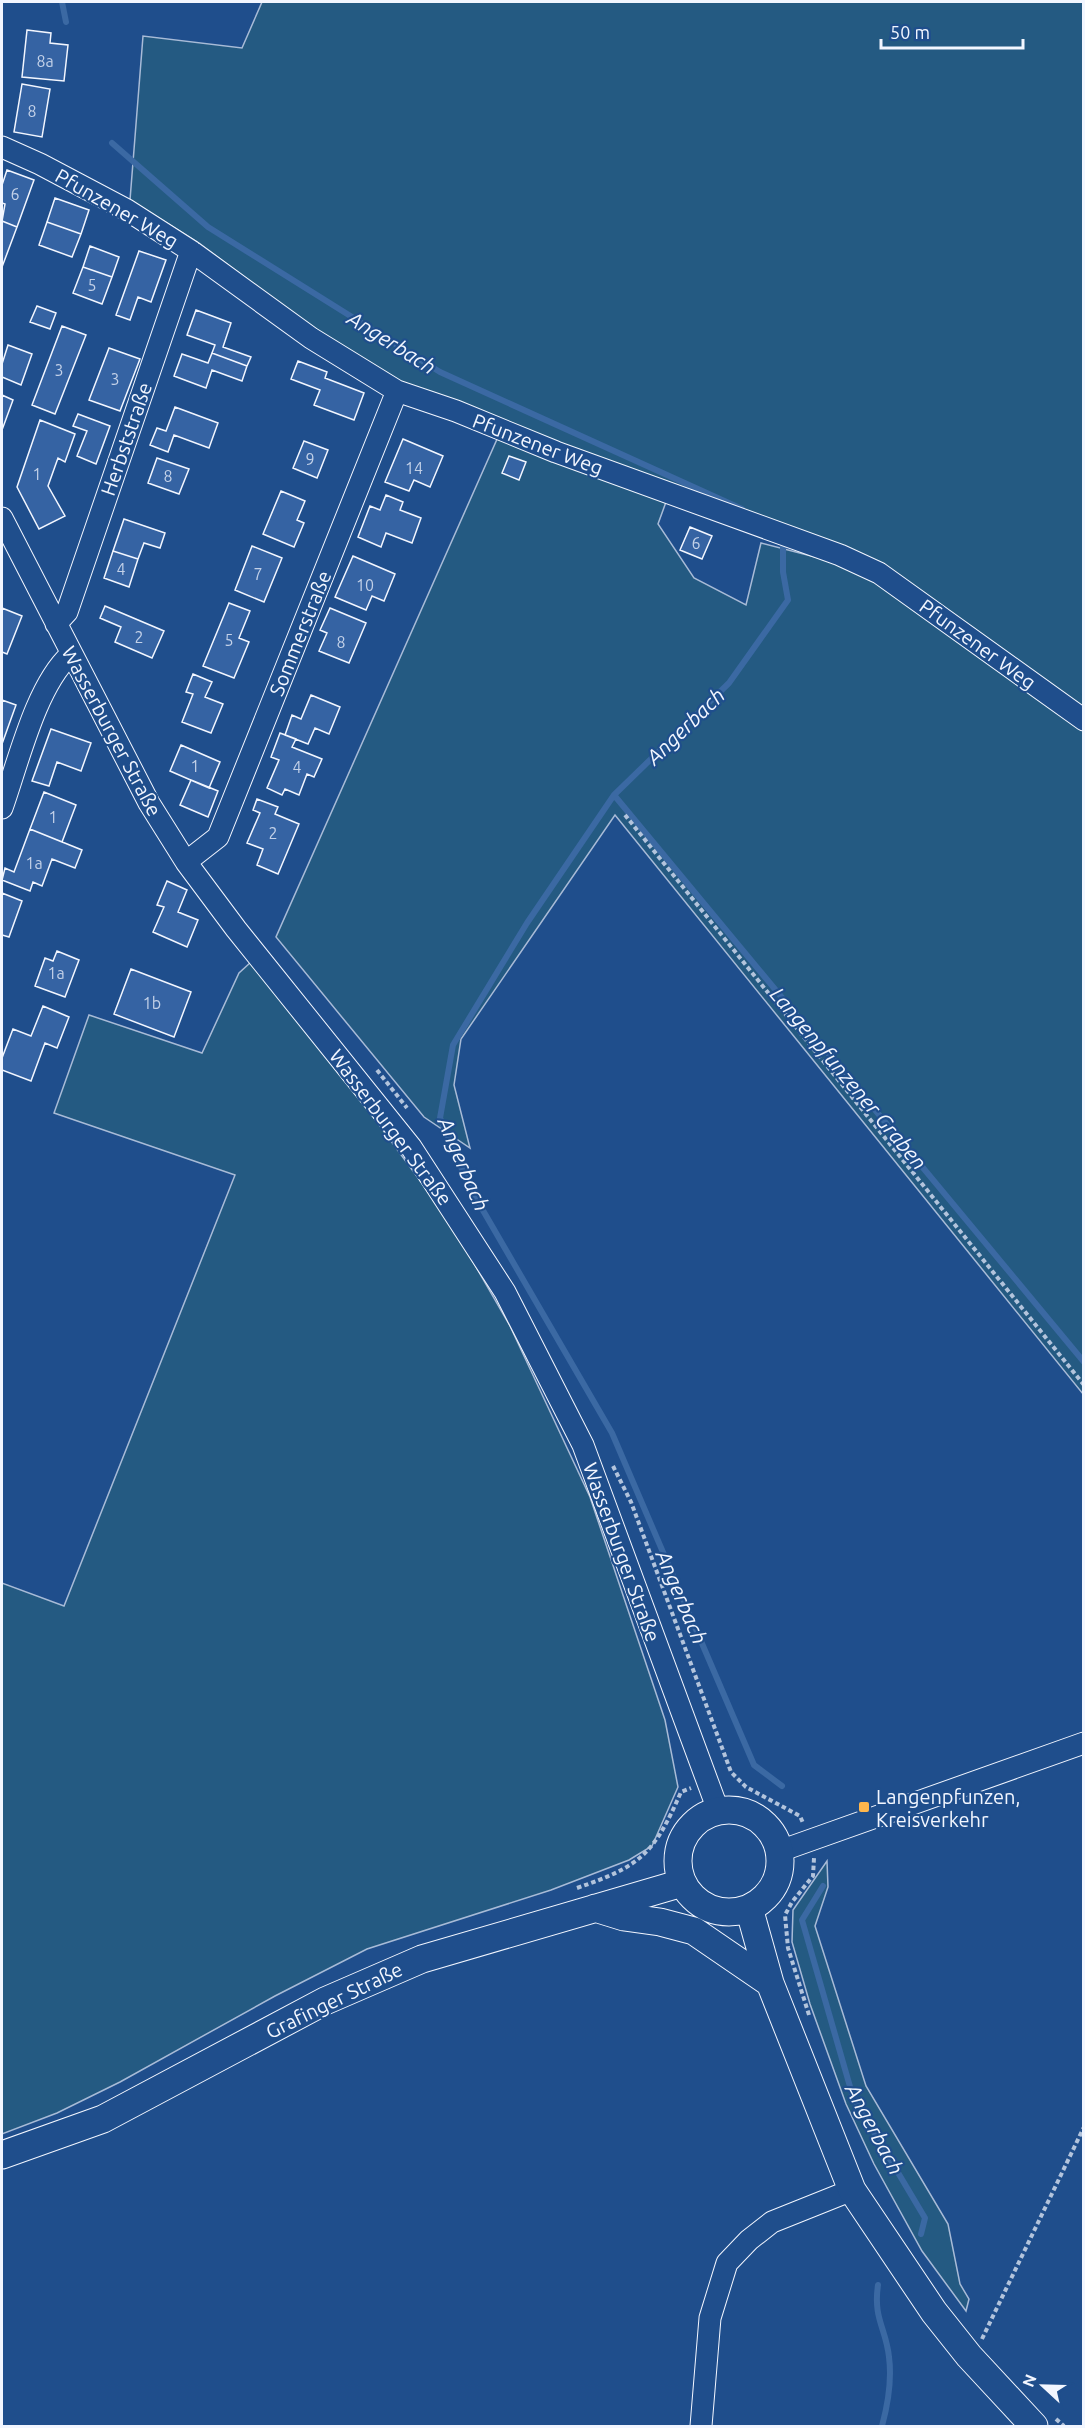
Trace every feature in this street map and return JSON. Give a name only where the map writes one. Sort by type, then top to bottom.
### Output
[{"type":"main road","points":[[734,1809],[750,1814],[764,1823],[774,1836],[780,1851],[780,1869],[775,1885],[764,1899],[750,1908],[734,1913],[718,1912],[697,1901],[682,1882],[677,1868],[682,1838],[691,1825],[717,1810],[734,1809]]},
{"type":"main road","name":"Grafinger Straße","points":[[2,2155],[103,2119],[325,2001],[422,1959],[592,1896],[682,1882]]},
{"type":"main road","points":[[592,1896],[624,1917],[660,1922],[693,1931],[770,1983]]},
{"type":"main road","points":[[750,1908],[770,1983],[852,2190],[934,2312],[969,2356],[1034,2427]]},
{"type":"street","name":"Pfunzener Weg","points":[[2,147],[40,164],[127,210],[191,250],[311,339],[397,391],[456,411],[556,452],[840,555],[879,573],[1083,720]]},
{"type":"street","name":"Herbststraße","points":[[56,624],[67,612],[191,250]]},
{"type":"street","name":"Sommerstraße","points":[[186,862],[218,837],[397,391]]},
{"type":"street","name":"Wasserburger Straße","points":[[2,518],[70,655],[149,803],[186,862],[229,921],[411,1147],[505,1292],[583,1445],[717,1810]]},
{"type":"street","points":[[2,808],[45,689],[58,667],[70,655]]},
{"type":"street","points":[[780,1851],[1083,1743]]},
{"type":"street","points":[[701,2427],[710,2318],[727,2263],[749,2240],[772,2222],[852,2190]]},
{"type":"path","points":[[625,815],[1083,1385]]},
{"type":"path","points":[[592,1896],[656,1844],[681,1792],[731,1772],[746,1787],[800,1816],[812,1840],[813,1876],[792,1902],[785,1915],[788,1948],[812,2025]]},
{"type":"path","points":[[969,2356],[982,2339],[1083,2127]]},
{"type":"shaded area","points":[[262,2],[1083,2],[1083,714],[912,592],[786,532],[401,382],[322,335],[199,243],[130,200],[143,36],[242,48]]},
{"type":"shaded area","points":[[498,437],[666,502],[658,524],[694,578],[746,605],[761,543],[842,564],[874,579],[1083,729],[1083,1394],[615,815],[461,1039],[454,1085],[470,1148],[424,1117],[276,937]]},
{"type":"shaded area","points":[[251,962],[352,1088],[449,1220],[510,1326],[590,1497],[665,1720],[678,1787],[652,1846],[629,1860],[551,1890],[367,1949],[275,1996],[120,2082],[57,2113],[2,2134],[2,1583],[64,1606],[235,1175],[54,1113],[89,1015],[202,1053],[239,973]]},
{"type":"shaded area","points":[[827,1861],[828,1887],[815,1926],[866,2086],[948,2224],[960,2284],[969,2299],[966,2311],[922,2251],[874,2164],[846,2104],[810,2004],[792,1942],[793,1910]]},
{"type":"building","points":[[27,30],[51,33],[50,43],[68,45],[64,81],[22,77]]},
{"type":"building","points":[[22,84],[50,89],[42,137],[14,132]]},
{"type":"building","points":[[7,170],[34,180],[17,227],[2,221],[5,204],[2,203],[2,185]]},
{"type":"building","points":[[55,198],[89,210],[81,234],[47,222]]},
{"type":"building","points":[[2,221],[17,227],[2,267]]},
{"type":"building","points":[[47,222],[81,234],[72,257],[39,245]]},
{"type":"building","points":[[90,246],[119,257],[112,277],[83,267]]},
{"type":"building","points":[[139,251],[166,260],[151,302],[138,297],[130,320],[116,315]]},
{"type":"building","points":[[83,267],[112,277],[102,304],[73,293]]},
{"type":"building","points":[[37,306],[56,313],[50,329],[30,322]]},
{"type":"building","points":[[196,310],[231,323],[223,347],[251,357],[247,366],[212,353],[215,345],[187,335]]},
{"type":"building","points":[[62,326],[86,335],[55,414],[32,405]]},
{"type":"building","points":[[8,345],[32,354],[21,385],[2,377],[2,364]]},
{"type":"building","points":[[109,348],[140,359],[120,411],[89,400]]},
{"type":"building","points":[[212,353],[247,366],[242,381],[212,370],[206,388],[174,376],[182,354],[208,363]]},
{"type":"building","points":[[298,361],[327,372],[325,378],[364,393],[354,420],[314,405],[320,390],[291,379]]},
{"type":"building","points":[[2,395],[13,400],[2,430]]},
{"type":"building","points":[[175,407],[218,423],[209,448],[174,435],[168,452],[150,445],[157,428],[166,431]]},
{"type":"building","points":[[78,414],[110,426],[96,464],[77,456],[87,431],[73,426]]},
{"type":"building","points":[[40,420],[75,434],[65,462],[58,458],[48,486],[65,516],[39,529],[17,487]]},
{"type":"building","points":[[403,439],[443,456],[430,487],[414,480],[409,491],[385,482]]},
{"type":"building","points":[[304,441],[328,450],[317,478],[293,468]]},
{"type":"building","points":[[509,456],[526,462],[519,480],[502,473]]},
{"type":"building","points":[[157,458],[189,469],[179,494],[148,483]]},
{"type":"building","points":[[281,491],[305,501],[297,520],[304,523],[294,547],[263,534]]},
{"type":"building","points":[[386,495],[403,502],[400,510],[421,518],[412,543],[386,533],[381,547],[358,537],[370,506],[380,510]]},
{"type":"building","points":[[124,519],[165,533],[160,548],[144,543],[138,559],[113,551]]},
{"type":"building","points":[[690,527],[712,536],[702,559],[680,550]]},
{"type":"building","points":[[252,546],[282,558],[264,602],[235,590]]},
{"type":"building","points":[[113,551],[138,559],[129,587],[104,578]]},
{"type":"building","points":[[353,556],[395,574],[384,601],[372,596],[366,610],[335,597]]},
{"type":"building","points":[[229,603],[250,611],[239,638],[249,642],[234,678],[203,666]]},
{"type":"building","points":[[105,606],[164,631],[152,658],[115,642],[121,627],[100,618]]},
{"type":"building","points":[[2,608],[22,616],[7,654],[2,652]]},
{"type":"building","points":[[330,608],[366,623],[349,663],[319,651],[327,633],[320,630]]},
{"type":"building","points":[[193,674],[212,682],[205,697],[223,704],[211,733],[182,722],[193,694],[186,692]]},
{"type":"building","points":[[311,695],[340,707],[329,734],[315,728],[308,744],[285,735],[292,715],[301,719]]},
{"type":"building","points":[[2,700],[16,705],[2,744]]},
{"type":"building","points":[[51,729],[91,743],[81,771],[57,762],[49,786],[32,781]]},
{"type":"building","points":[[280,733],[296,739],[292,747],[322,759],[314,777],[307,774],[299,795],[285,789],[282,795],[267,788],[279,760],[271,757]]},
{"type":"building","points":[[181,745],[220,762],[209,788],[170,771]]},
{"type":"building","points":[[191,780],[218,791],[208,817],[180,805]]},
{"type":"building","points":[[44,792],[76,805],[62,842],[30,829]]},
{"type":"building","points":[[257,799],[278,807],[275,814],[299,824],[278,874],[257,865],[263,849],[247,843],[260,813],[253,810]]},
{"type":"building","points":[[30,829],[82,850],[75,868],[52,859],[42,886],[33,882],[30,891],[2,880],[5,868],[14,872]]},
{"type":"building","points":[[167,881],[187,890],[178,912],[198,920],[187,947],[153,932],[164,907],[157,905]]},
{"type":"building","points":[[2,893],[22,901],[9,937],[2,935]]},
{"type":"building","points":[[57,951],[79,960],[65,997],[35,986],[45,958],[53,961]]},
{"type":"building","points":[[131,969],[191,992],[174,1037],[114,1014]]},
{"type":"building","points":[[43,1006],[69,1017],[57,1048],[45,1043],[31,1081],[2,1070],[2,1058],[13,1029],[31,1036]]},
{"type":"waterway","name":"Angerbach","points":[[62,2],[66,22]]},
{"type":"waterway","name":"Angerbach","points":[[112,143],[208,227],[440,372],[742,509]]},
{"type":"waterway","name":"Angerbach","points":[[782,1786],[754,1765],[612,1433],[470,1188],[440,1118],[453,1045],[527,923],[614,795],[729,683],[788,600],[783,572],[783,546]]},
{"type":"waterway","name":"Langenpfunzener Graben","points":[[614,795],[1084,1362]]},
{"type":"waterway","name":"Angerbach","points":[[823,1886],[802,1920],[853,2097],[925,2218],[921,2234]]},
{"type":"waterway","name":"Angerbach","points":[[878,2285],[878,2315],[890,2366],[889,2392],[882,2426]]},
{"type":"place","name":"Langenpfunzen, Kreisverkehr","points":[[864,1807]]}]
